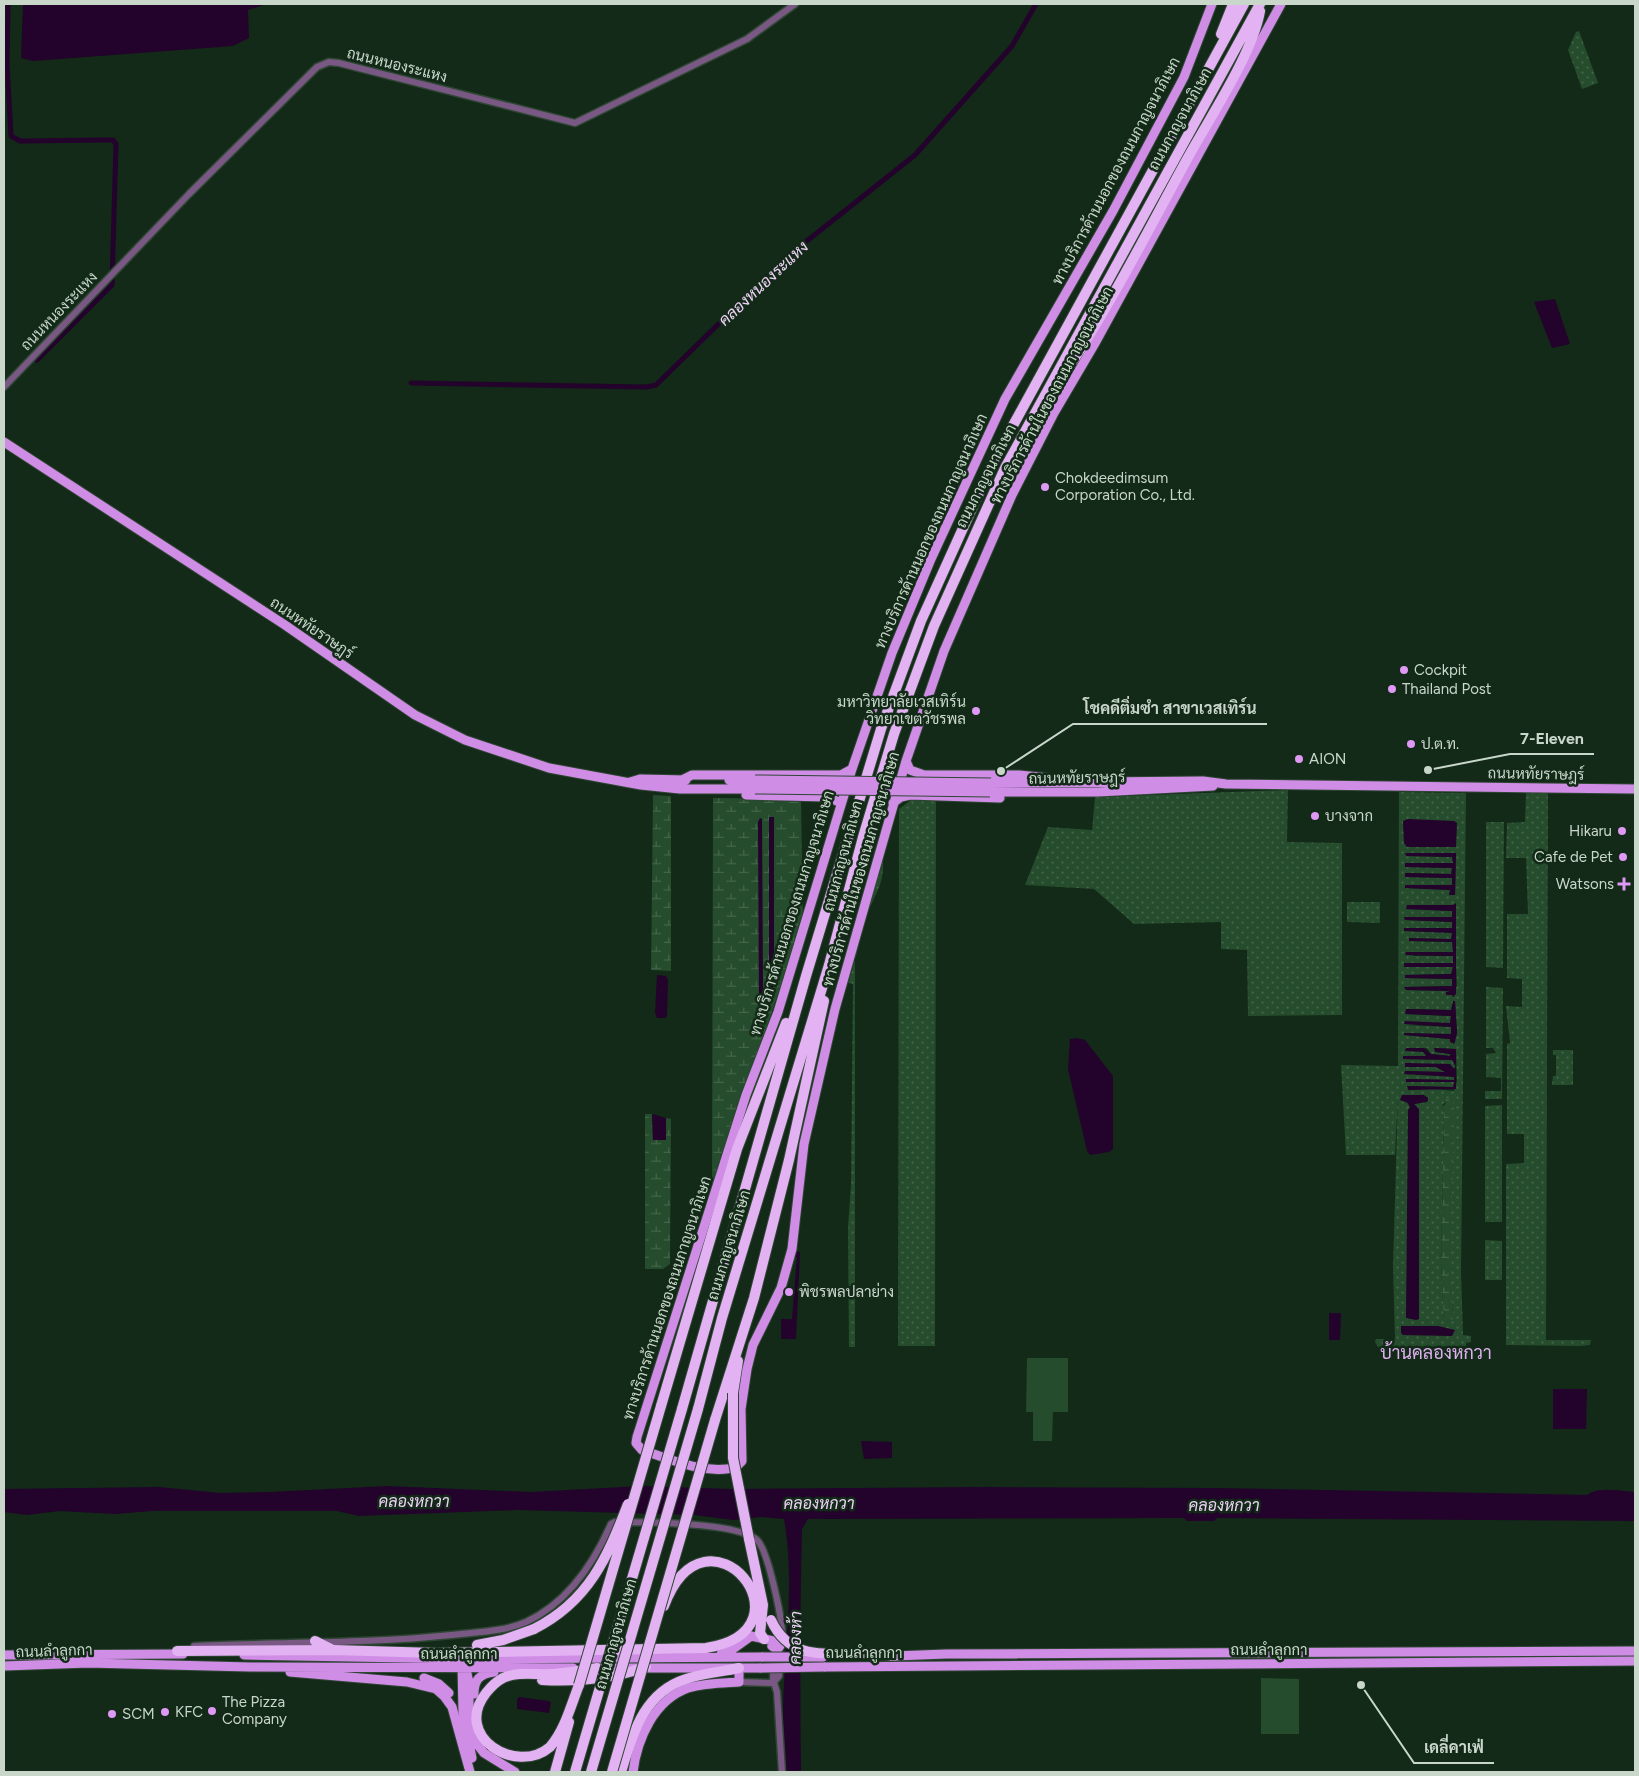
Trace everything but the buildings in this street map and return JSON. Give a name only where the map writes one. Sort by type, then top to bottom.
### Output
[{"type":"highway","points":[[1211,64],[1233,4]]},
{"type":"highway","name":"ถนนกาญจนาภิเษก","points":[[575,1772],[682,1409],[806,976],[882,729],[915,636],[992,462],[1244,4]]},
{"type":"highway","points":[[1035,413],[1082,348],[1176,179],[1253,36],[1261,4]]},
{"type":"highway","name":"ถนนกาญจนาภิเษก","points":[[591,1772],[698,1409],[722,1318],[829,965],[863,837],[894,734],[919,665],[982,515],[1035,413],[1261,4]]},
{"type":"highway","points":[[1145,214],[1176,179]]},
{"type":"highway","points":[[764,1639],[760,1633],[763,1605],[733,1458],[733,1393],[742,1338],[792,1150],[820,1027],[829,965]]},
{"type":"highway","points":[[398,1651],[438,1646],[490,1643],[534,1629],[573,1601],[587,1586],[605,1561],[648,1449],[737,1149],[806,976]]},
{"type":"highway","points":[[612,1772],[654,1635],[732,1362],[742,1338]]},
{"type":"highway","points":[[555,1772],[579,1685],[643,1474],[648,1449]]},
{"type":"highway","points":[[478,1659],[493,1655],[664,1650],[718,1646],[733,1640],[748,1625],[754,1602],[748,1582],[740,1572],[730,1566],[711,1562],[689,1569],[678,1580],[669,1594],[654,1635]]},
{"type":"highway","points":[[758,1578],[771,1620],[782,1637],[802,1651],[815,1653],[866,1652],[894,1656]]},
{"type":"highway","points":[[315,1641],[334,1650]]},
{"type":"highway","points":[[177,1651],[664,1650]]},
{"type":"highway","points":[[498,1683],[518,1679],[589,1681],[622,1676],[646,1667]]},
{"type":"highway","points":[[579,1685],[562,1728],[544,1752],[529,1759],[518,1761],[502,1757],[488,1747],[478,1731],[477,1715],[484,1696],[501,1679],[516,1675],[554,1674],[597,1668]]},
{"type":"highway","points":[[621,1772],[636,1724],[655,1698],[683,1680],[739,1668]]},
{"type":"main road","name":"ทางบริการด้านนอกของถนนกาญจนาภิเษก","points":[[636,1444],[740,1114],[778,1012],[852,769],[892,653],[931,559],[1005,399],[1112,212],[1184,77],[1212,4]]},
{"type":"main road","name":"ทางบริการด้านในของถนนกาญจนาภิเษก","points":[[636,1444],[642,1450],[690,1464],[729,1470],[736,1467],[742,1461],[741,1409],[750,1356],[756,1339],[781,1288],[792,1249],[804,1144],[822,1064],[857,926],[893,803],[944,651],[1012,496],[1054,414],[1094,345],[1280,4]]},
{"type":"main road","name":"ถนนหทัยราษฎร์","points":[[4,442],[285,625],[428,722],[481,747],[549,768],[630,782],[640,778],[681,785],[991,788],[1098,792],[1203,787],[1226,784]]},
{"type":"main road","points":[[906,761],[910,770],[924,775],[1019,775],[1098,782]]},
{"type":"main road","points":[[842,803],[820,796],[709,794],[681,785],[692,774],[841,775],[852,769]]},
{"type":"main road","points":[[820,796],[826,784],[821,774]]},
{"type":"main road","name":"ถนนหทัยราษฎร์","points":[[991,788],[1098,782],[1203,781],[1226,784],[1635,789]]},
{"type":"main road","points":[[893,803],[901,797],[910,795],[1056,798],[1098,792]]},
{"type":"main road","points":[[703,1658],[726,1653],[751,1636],[776,1644]]},
{"type":"main road","points":[[763,1657],[746,1652],[744,1648],[746,1643],[754,1640],[776,1644]]},
{"type":"main road","points":[[166,1654],[177,1651]]},
{"type":"main road","name":"ถนนลำลูกกา","points":[[463,1664],[478,1659],[946,1654],[1635,1651]]},
{"type":"main road","name":"ถนนลำลูกกา","points":[[4,1656],[166,1654],[554,1668],[1635,1661]]},
{"type":"main road","name":"ถนนลำลูกกา","points":[[4,1666],[88,1663],[266,1667],[414,1663]]},
{"type":"main road","points":[[463,1664],[471,1754]]},
{"type":"main road","points":[[266,1667],[292,1672],[407,1682],[436,1689],[452,1707],[470,1772]]},
{"type":"main road","points":[[515,1772],[487,1756],[475,1744],[470,1729],[470,1709],[475,1683],[484,1674],[539,1672],[554,1668]]},
{"type":"main road","points":[[633,1772],[636,1754],[647,1727],[664,1703],[689,1688],[739,1682],[739,1668]]},
{"type":"main road","points":[[292,1672],[418,1678],[435,1681],[443,1686],[452,1697],[476,1772]]},
{"type":"main road","points":[[465,1693],[470,1709]]},
{"type":"street","name":"ถนนหนองระแหง","points":[[4,387],[123,262],[311,71],[323,64],[334,62],[347,64],[575,123],[747,39],[795,4]]},
{"type":"street","points":[[177,1651],[188,1646],[315,1641],[399,1641],[499,1629],[524,1622],[550,1608],[579,1580],[615,1522],[674,1522],[723,1529],[754,1537],[763,1549],[778,1605],[776,1644],[779,1676],[773,1683]]},
{"type":"street","points":[[739,1682],[773,1683]]},
{"type":"street","points":[[773,1683],[778,1697],[782,1772]]},
{"type":"green space","points":[[1579,31],[1598,83],[1582,89],[1568,50],[1576,32]]},
{"type":"green space","points":[[1288,790],[1287,842],[1342,843],[1342,1015],[1248,1016],[1247,950],[1221,949],[1221,922],[1134,924],[1094,889],[1025,885],[1048,827],[1092,830],[1095,797]]},
{"type":"green space","points":[[1399,792],[1466,793],[1461,1271],[1463,1335],[1471,1336],[1471,1342],[1466,1343],[1466,1346],[1378,1347],[1375,1342],[1376,1339],[1395,1339],[1393,1267],[1398,1095],[1395,1155],[1346,1155],[1341,1065],[1398,1066]],"holes":[[[1456,853],[1455,895],[1450,895],[1450,890],[1406,888],[1405,885],[1452,885],[1452,878],[1405,877],[1405,873],[1452,874],[1452,868],[1405,867],[1406,863],[1453,863],[1452,857],[1406,856]],[[1453,905],[1457,986],[1452,995],[1449,993],[1451,991],[1406,990],[1404,987],[1452,986],[1452,979],[1405,978],[1405,975],[1452,974],[1453,967],[1404,967],[1404,963],[1453,963],[1453,956],[1414,956],[1406,952],[1453,952],[1453,942],[1409,941],[1409,939],[1452,939],[1452,932],[1405,931],[1404,928],[1452,928],[1452,922],[1405,920],[1404,917],[1452,917],[1453,911],[1406,909]],[[1455,1001],[1457,1033],[1455,1043],[1450,1039],[1404,1035],[1405,1033],[1451,1035],[1451,1027],[1406,1025],[1450,1023],[1451,1016],[1406,1014],[1406,1009],[1451,1010]],[[1427,1048],[1431,1054],[1450,1056],[1450,1054],[1437,1052],[1434,1048],[1456,1049],[1457,1081],[1454,1091],[1408,1086],[1453,1087],[1454,1082],[1406,1081],[1406,1079],[1455,1080],[1453,1076],[1405,1074],[1405,1071],[1445,1072],[1436,1067],[1405,1067],[1405,1063],[1456,1068],[1452,1060],[1403,1059],[1403,1056],[1427,1056],[1421,1051],[1405,1051]],[[1402,1095],[1428,1097],[1428,1101],[1414,1104],[1419,1109],[1419,1319],[1410,1107]],[[1453,1098],[1450,1265],[1453,1318],[1444,1321],[1441,1265],[1444,1113],[1442,1106],[1446,1101]]]},
{"type":"green space","points":[[1526,792],[1548,792],[1546,1340],[1591,1340],[1590,1345],[1506,1345],[1506,1164],[1524,1163],[1524,1134],[1507,1134],[1507,1044],[1510,1043],[1506,1006],[1522,1007],[1522,979],[1507,978],[1507,914],[1528,914],[1526,858],[1506,858],[1507,823],[1525,822]]},
{"type":"green space","points":[[653,795],[671,796],[671,971],[651,970]]},
{"type":"green space","points":[[713,798],[801,799],[803,921],[712,1187]],"holes":[[[770,817],[774,818],[774,985],[771,993],[759,1004],[762,819],[762,990],[768,989],[769,985]]]},
{"type":"green space","points":[[911,800],[936,801],[935,1346],[898,1346],[899,809]]},
{"type":"green space","points":[[1486,822],[1504,822],[1503,968],[1486,967]]},
{"type":"green space","points":[[883,858],[878,891],[869,910],[855,959],[852,958]]},
{"type":"green space","points":[[1347,902],[1380,902],[1380,923],[1347,922]]},
{"type":"green space","points":[[855,959],[855,1347],[849,1347],[848,1227],[851,1185],[853,984],[848,983]]},
{"type":"green space","points":[[1486,987],[1503,988],[1502,1099],[1485,1099],[1485,1091],[1501,1091],[1501,1078],[1486,1077],[1486,1054],[1496,1053],[1493,1048],[1486,1048]]},
{"type":"green space","points":[[1553,1050],[1573,1050],[1573,1085],[1552,1085],[1553,1076],[1556,1076],[1556,1055],[1553,1055]]},
{"type":"green space","points":[[1446,1098],[1453,1098],[1454,1110],[1451,1240],[1453,1318],[1451,1323],[1444,1321],[1441,1265],[1444,1113],[1442,1106],[1445,1105]]},
{"type":"green space","points":[[1502,1105],[1502,1222],[1485,1222],[1485,1106]]},
{"type":"green space","points":[[645,1114],[652,1114],[653,1139],[666,1140],[666,1118],[671,1119],[670,1264],[663,1269],[645,1269]]},
{"type":"green space","points":[[1485,1240],[1502,1241],[1502,1280],[1485,1280]]},
{"type":"green space","points":[[1027,1358],[1068,1358],[1068,1412],[1053,1412],[1052,1441],[1033,1441],[1033,1412],[1026,1412]]},
{"type":"green space","points":[[1261,1678],[1299,1679],[1299,1734],[1261,1734]]},
{"type":"water","points":[[23,4],[267,4],[248,10],[249,38],[233,46],[33,61],[21,58]]},
{"type":"water","points":[[1555,299],[1570,344],[1552,348],[1534,302]]},
{"type":"water","points":[[769,817],[774,817],[774,985],[766,1007],[762,1009],[759,1004],[758,822],[760,818],[762,819],[763,990],[768,989],[769,985]]},
{"type":"water","points":[[1408,819],[1454,821],[1457,823],[1456,847],[1407,847],[1404,843],[1403,821]]},
{"type":"water","points":[[1405,853],[1456,853],[1455,895],[1449,895],[1450,890],[1405,888],[1405,885],[1452,885],[1452,878],[1405,877],[1405,873],[1451,874],[1452,868],[1405,867],[1405,863],[1453,863],[1452,857],[1406,856]]},
{"type":"water","points":[[1456,903],[1456,994],[1453,997],[1452,995],[1446,995],[1446,992],[1450,991],[1406,990],[1404,987],[1452,986],[1452,979],[1405,978],[1405,975],[1451,974],[1453,967],[1404,967],[1404,963],[1453,963],[1453,956],[1405,955],[1406,952],[1453,952],[1452,942],[1409,941],[1409,938],[1451,939],[1452,933],[1404,931],[1404,928],[1452,928],[1452,922],[1405,920],[1404,917],[1452,917],[1452,911],[1406,909],[1407,905],[1453,905]]},
{"type":"water","points":[[657,975],[666,976],[668,980],[666,1018],[657,1018],[655,1013]]},
{"type":"water","points":[[1453,1001],[1455,1001],[1457,1033],[1454,1044],[1450,1042],[1450,1039],[1404,1035],[1404,1033],[1451,1034],[1451,1027],[1404,1024],[1405,1021],[1450,1023],[1451,1016],[1405,1014],[1406,1009],[1451,1010]]},
{"type":"water","points":[[1070,1039],[1085,1040],[1113,1076],[1113,1149],[1109,1152],[1090,1155],[1087,1151],[1068,1069]]},
{"type":"water","points":[[1406,1048],[1424,1048],[1431,1054],[1450,1056],[1450,1054],[1435,1052],[1434,1048],[1456,1049],[1456,1066],[1452,1060],[1403,1059],[1403,1056],[1426,1056],[1424,1052],[1405,1051]]},
{"type":"water","points":[[1405,1063],[1450,1064],[1454,1069],[1456,1066],[1456,1089],[1408,1090],[1407,1086],[1453,1087],[1454,1082],[1406,1082],[1406,1079],[1454,1080],[1454,1077],[1404,1074],[1405,1071],[1445,1072],[1436,1067],[1405,1067]]},
{"type":"water","points":[[1402,1095],[1424,1095],[1428,1098],[1427,1102],[1414,1104],[1419,1109],[1419,1319],[1416,1320],[1406,1318],[1408,1110],[1410,1107],[1408,1103],[1400,1100]]},
{"type":"water","points":[[652,1114],[666,1118],[666,1140],[653,1140]]},
{"type":"water","points":[[795,1251],[800,1252],[796,1339],[781,1339],[781,1319],[792,1319],[797,1257],[795,1257]]},
{"type":"water","points":[[1329,1313],[1341,1313],[1340,1340],[1329,1340]]},
{"type":"water","points":[[1401,1326],[1438,1326],[1455,1330],[1452,1336],[1403,1335],[1401,1333]]},
{"type":"water","points":[[1553,1389],[1587,1389],[1586,1429],[1553,1429]]},
{"type":"water","points":[[861,1441],[892,1442],[892,1458],[864,1459]]},
{"type":"water","points":[[387,1486],[531,1492],[641,1486],[731,1489],[1213,1488],[1587,1495],[1592,1492],[1610,1490],[1635,1492],[1635,1521],[1217,1518],[1214,1521],[1187,1521],[1184,1518],[808,1519],[802,1529],[801,1772],[785,1772],[783,1715],[789,1566],[784,1519],[761,1517],[733,1520],[694,1515],[519,1510],[359,1516],[337,1511],[152,1511],[115,1514],[60,1511],[27,1515],[4,1512],[4,1489],[159,1487],[220,1493]]},
{"type":"water","points":[[519,1697],[549,1701],[551,1703],[549,1713],[517,1709],[517,1699]]},
{"type":"waterway","points":[[8,4],[7,64],[11,136],[20,141],[113,140],[116,144],[112,285],[37,360]]},
{"type":"waterway","name":"คลองหนองระแหง","points":[[411,383],[646,387],[656,385],[788,256],[915,155],[1012,46],[1036,4]]},
{"type":"place","name":"Chokdeedimsum Corporation Co., Ltd.","points":[[1045,487]]},
{"type":"place","name":"Cockpit","points":[[1404,670]]},
{"type":"place","name":"Thailand Post","points":[[1392,689]]},
{"type":"place","name":"มหาวิทยาลัยเวสเทิร์น วิทยาเขตวัชรพล","points":[[976,711]]},
{"type":"place","name":"ป.ต.ท.","points":[[1411,744]]},
{"type":"place","name":"AION","points":[[1299,759]]},
{"type":"place","name":"7-Eleven","points":[[1428,770]]},
{"type":"place","name":"โชคดีติ่มซำ สาขาเวสเทิร์น","points":[[1001,771]]},
{"type":"place","name":"บางจาก","points":[[1315,816]]},
{"type":"place","name":"Hikaru","points":[[1622,831]]},
{"type":"place","name":"Cafe de Pet","points":[[1623,857]]},
{"type":"place","name":"Watsons","points":[[1624,884]]},
{"type":"place","name":"พิชรพลปลาย่าง","points":[[789,1292]]},
{"type":"place","name":"เดลี่คาเฟ่","points":[[1361,1685]]},
{"type":"place","name":"The Pizza Company","points":[[212,1711]]},
{"type":"place","name":"KFC","points":[[165,1712]]},
{"type":"place","name":"SCM","points":[[112,1714]]},
{"type":"district","name":"บ้านคลองหกวา","points":[[1436,1353]]},
{"type":"water label","name":"คลองหกวา","points":[[414,1501]]},
{"type":"water label","name":"คลองหกวา","points":[[819,1503]]},
{"type":"water label","name":"คลองหกวา","points":[[1224,1505]]},
{"type":"water label","name":"คลองห้า","points":[[795,1638]]}]
